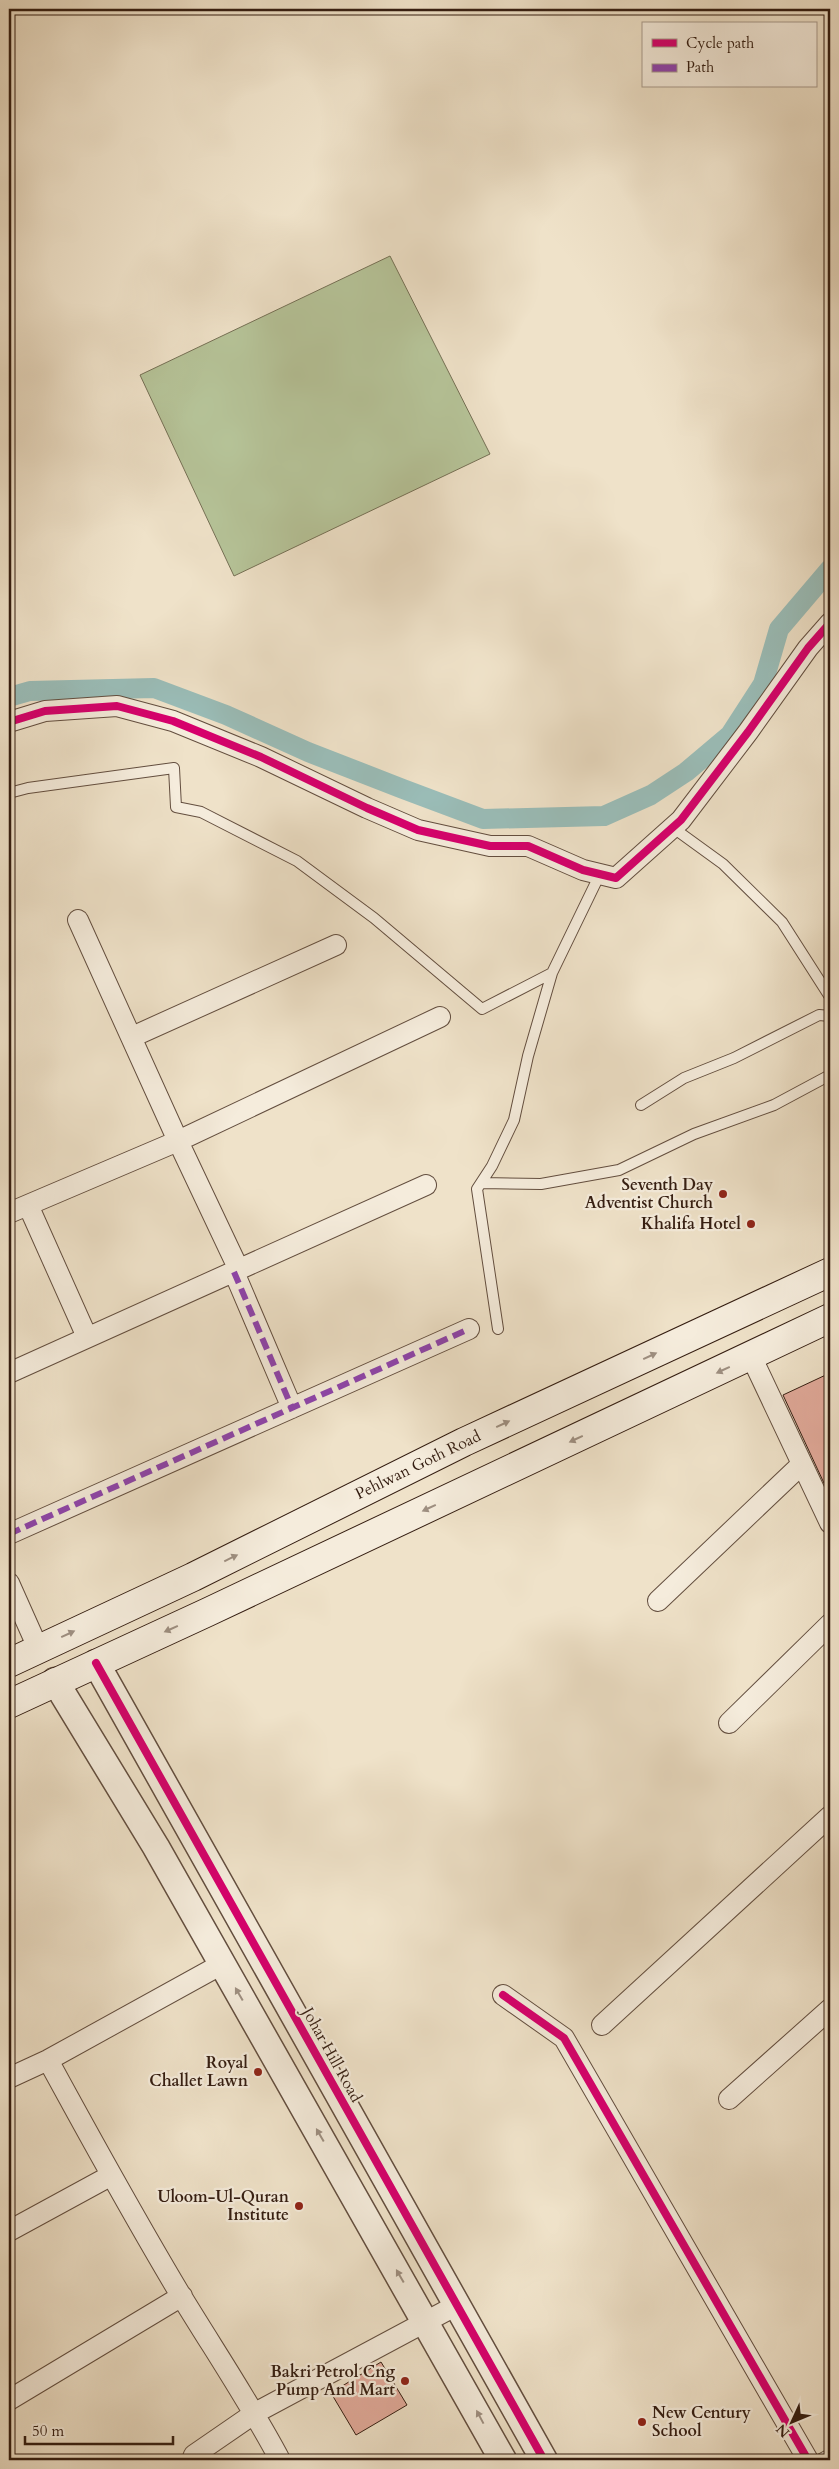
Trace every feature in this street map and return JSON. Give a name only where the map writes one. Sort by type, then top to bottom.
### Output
[{"type":"main road","name":"Pehlwan Goth Road","points":[[9,1663],[193,1577],[464,1442],[830,1272]]},
{"type":"main road","points":[[765,1303],[781,1342]]},
{"type":"main road","points":[[9,1704],[830,1318]]},
{"type":"main road","points":[[193,1577],[208,1612]]},
{"type":"street","points":[[9,722],[45,711],[117,706],[173,721],[261,757],[366,808],[418,830],[490,846],[528,846],[583,870],[616,878],[681,820],[748,732],[808,648],[830,623]]},
{"type":"street","points":[[78,920],[236,1271],[292,1408]]},
{"type":"street","points":[[132,1037],[336,945]]},
{"type":"street","points":[[9,1213],[178,1141],[440,1017]]},
{"type":"street","points":[[9,1373],[426,1185]]},
{"type":"street","points":[[28,1205],[88,1337]]},
{"type":"street","points":[[9,1534],[469,1329]]},
{"type":"street","points":[[751,1356],[830,1523]]},
{"type":"street","points":[[658,1600],[802,1464]]},
{"type":"street","points":[[9,1583],[38,1648]]},
{"type":"street","points":[[729,1723],[830,1624]]},
{"type":"street","name":"Johar Hill Road","points":[[96,1663],[544,2460]]},
{"type":"street","points":[[55,1681],[156,1847],[503,2460]]},
{"type":"street","points":[[602,2025],[830,1816]]},
{"type":"street","points":[[9,2078],[48,2060],[222,1964]]},
{"type":"street","points":[[503,1995],[564,2038],[808,2460]]},
{"type":"street","points":[[729,2099],[830,2009]]},
{"type":"street","points":[[48,2060],[110,2176],[255,2414],[280,2460]]},
{"type":"street","points":[[9,2231],[110,2176]]},
{"type":"street","points":[[9,2400],[182,2296]]},
{"type":"street","points":[[192,2460],[194,2455],[255,2414],[457,2305]]},
{"type":"lane","points":[[9,793],[28,788],[174,768],[176,807],[201,812],[297,861],[374,918],[482,1009],[552,973]]},
{"type":"lane","points":[[672,827],[723,864],[782,922],[830,998]]},
{"type":"lane","points":[[498,1328],[477,1189],[492,1166],[514,1120],[528,1056],[552,973],[600,874]]},
{"type":"lane","points":[[641,1105],[684,1078],[734,1058],[819,1015],[830,1016]]},
{"type":"lane","points":[[481,1183],[541,1184],[619,1170],[694,1134],[774,1106],[830,1075]]},
{"type":"lane","points":[[820,2460],[830,2454]]},
{"type":"green space","points":[[390,256],[490,454],[234,576],[140,375]]},
{"type":"building","points":[[830,1373],[830,1496],[783,1395]]},
{"type":"building","points":[[381,2362],[407,2405],[356,2435],[331,2393]]},
{"type":"waterway","points":[[9,697],[30,691],[154,688],[226,715],[308,752],[483,819],[604,816],[651,795],[686,772],[730,735],[763,684],[779,629],[830,569]]},
{"type":"marked path","points":[[234,1272],[292,1408]]},
{"type":"marked path","points":[[9,1534],[469,1329]]},
{"type":"cycle path","points":[[9,722],[45,711],[117,706],[173,721],[261,757],[367,808],[418,830],[490,846],[528,846],[583,870],[616,878],[681,820],[748,732],[808,648],[830,623]]},
{"type":"cycle path","points":[[96,1663],[544,2460]]},
{"type":"cycle path","points":[[503,1995],[564,2038],[808,2460]]},
{"type":"place","name":"Seventh Day Adventist Church","points":[[723,1194]]},
{"type":"place","name":"Khalifa Hotel","points":[[751,1224]]},
{"type":"place","name":"Royal Challet Lawn","points":[[258,2072]]},
{"type":"place","name":"Uloom-Ul-Quran Institute","points":[[299,2206]]},
{"type":"place","name":"Bakri Petrol Cng Pump And Mart","points":[[405,2381]]},
{"type":"place","name":"New Century School","points":[[642,2422]]}]
